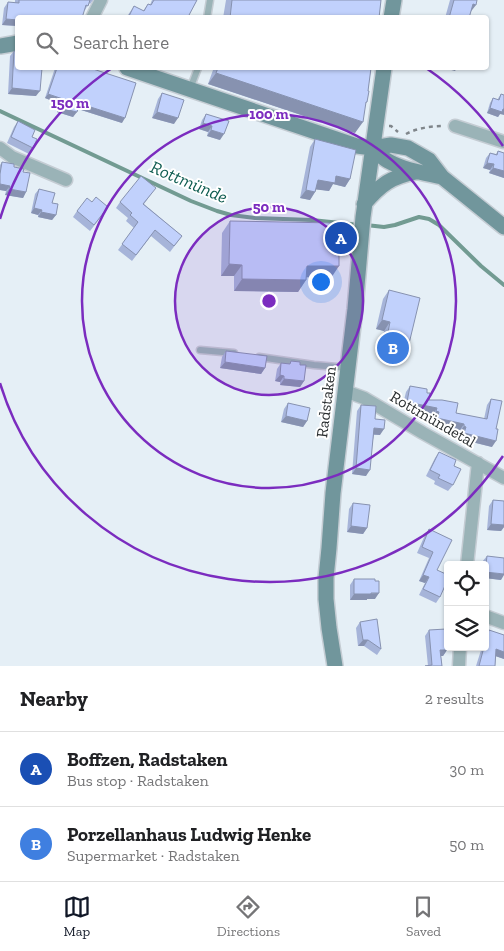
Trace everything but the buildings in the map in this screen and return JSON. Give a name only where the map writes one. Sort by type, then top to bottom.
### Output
[{"type":"main road","points":[[392,15],[394,0]]},
{"type":"main road","points":[[0,46],[15,44]]},
{"type":"main road","points":[[133,70],[357,146],[372,148],[390,144],[408,148],[430,160],[442,177],[504,227]]},
{"type":"main road","name":"Radstaken","points":[[334,663],[326,599],[333,493],[355,310],[361,233],[384,70]]},
{"type":"main road","points":[[372,148],[386,160],[416,172],[442,177]]},
{"type":"main road","points":[[364,210],[381,186],[405,174],[416,172]]},
{"type":"street","points":[[94,15],[101,0]]},
{"type":"street","points":[[455,126],[504,142]]},
{"type":"street","points":[[0,148],[12,157],[66,180]]},
{"type":"street","name":"Rottmündetal","points":[[345,391],[364,398],[504,478]]},
{"type":"street","points":[[467,561],[478,463]]},
{"type":"street","points":[[489,617],[504,623]]},
{"type":"street","points":[[459,666],[460,651]]},
{"type":"lane","points":[[208,15],[210,0]]},
{"type":"lane","points":[[190,89],[197,70]]},
{"type":"lane","points":[[200,350],[239,354]]},
{"type":"lane","points":[[248,355],[348,368]]},
{"type":"path","points":[[391,126],[404,135],[419,129],[455,126]]},
{"type":"waterway","name":"Rottmünde","points":[[0,111],[191,201],[217,211],[255,218],[312,220],[359,225]]},
{"type":"waterway","name":"Rottmünde","points":[[366,225],[384,227],[419,217],[429,219],[439,225],[481,266],[504,285]]},
{"type":"place","name":"Boffzen, Radstaken","points":[[341,238]]},
{"type":"place","name":"Porzellanhaus Ludwig Henke","points":[[393,348]]}]
